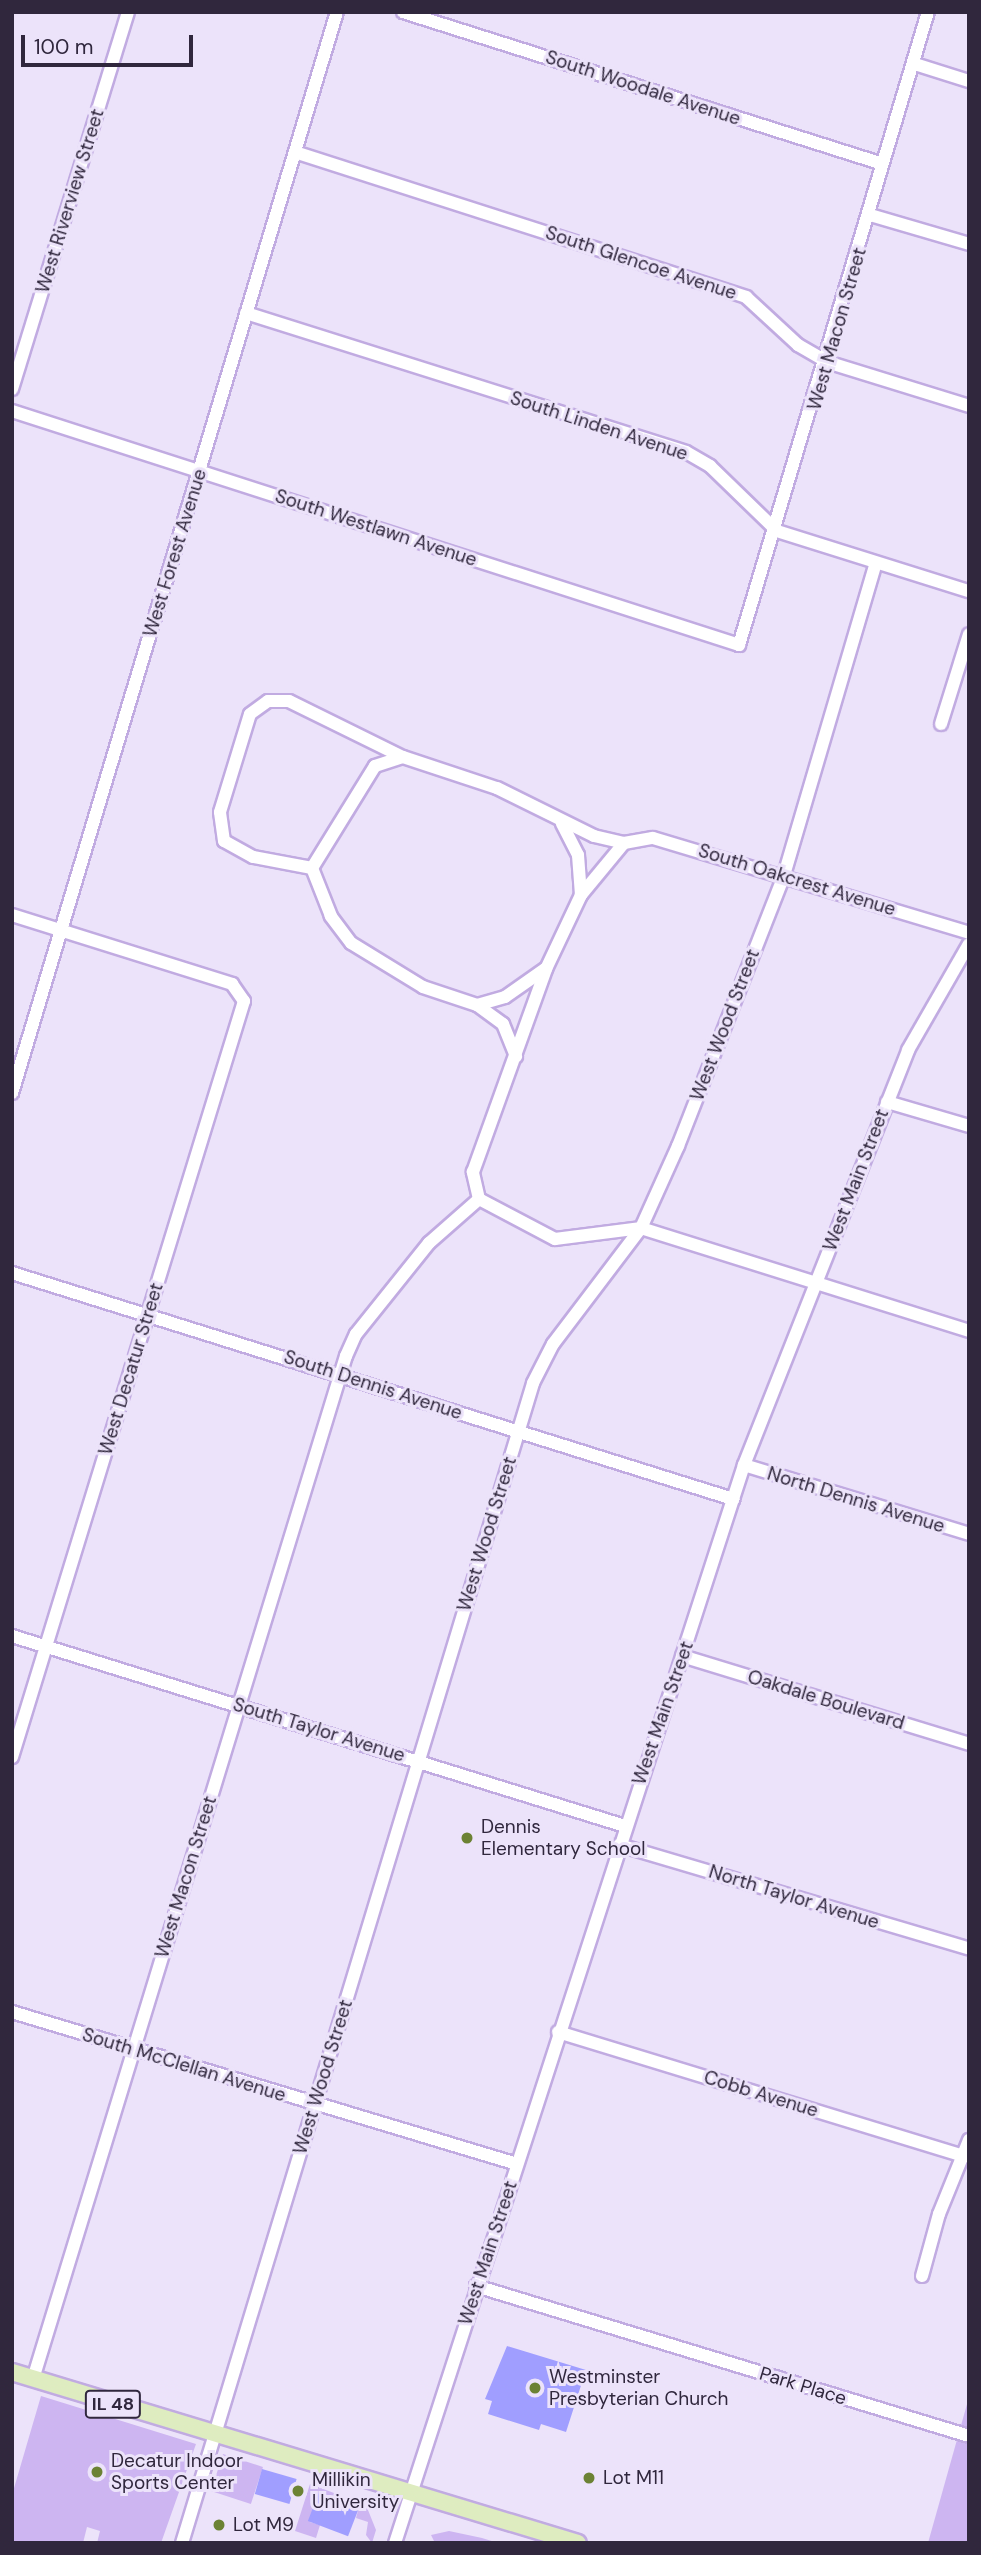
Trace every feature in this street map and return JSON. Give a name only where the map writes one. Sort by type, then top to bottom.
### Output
[{"type":"main road","name":"IL 48","points":[[12,2372],[411,2495],[578,2543]]},
{"type":"street","name":"West Riverview Street","points":[[12,389],[128,12]]},
{"type":"street","name":"West Forest Avenue","points":[[12,1093],[337,12]]},
{"type":"street","name":"South Woodale Avenue","points":[[403,12],[883,164]]},
{"type":"street","name":"West Macon Street","points":[[739,645],[777,531],[928,12]]},
{"type":"street","points":[[915,64],[969,80]]},
{"type":"street","name":"South Glencoe Avenue","points":[[295,152],[746,297],[798,345],[827,362],[969,405]]},
{"type":"street","points":[[870,215],[969,244]]},
{"type":"street","name":"South Linden Avenue","points":[[246,313],[686,453],[710,466],[777,531],[969,591]]},
{"type":"street","name":"South Westlawn Avenue","points":[[12,411],[739,645]]},
{"type":"street","name":"West Wood Street","points":[[182,2543],[418,1760],[541,1363],[641,1228],[784,875],[876,563]]},
{"type":"street","points":[[941,724],[969,634]]},
{"type":"street","points":[[312,868],[253,857],[224,841],[220,812],[250,714],[268,701],[289,701],[403,757],[497,788],[562,823],[624,843],[581,895],[545,969],[474,1172],[479,1199],[555,1239],[641,1228],[969,1331]]},
{"type":"street","points":[[312,868],[366,774],[386,760],[403,757]]},
{"type":"street","points":[[562,823],[578,855],[581,895]]},
{"type":"street","name":"South Oakcrest Avenue","points":[[624,843],[653,838],[784,875],[969,933]]},
{"type":"street","points":[[312,868],[331,916],[351,943],[423,987],[477,1005],[503,1024],[516,1057]]},
{"type":"street","points":[[12,915],[60,929]]},
{"type":"street","name":"West Decatur Street","points":[[12,1757],[243,1013],[240,990],[232,984],[60,929]]},
{"type":"street","name":"West Main Street","points":[[395,2543],[558,2032],[744,1465],[908,1050],[969,944]]},
{"type":"street","points":[[477,1005],[505,997],[545,969]]},
{"type":"street","points":[[887,1102],[969,1126]]},
{"type":"street","name":"West Macon Street","points":[[33,2379],[132,2050],[356,1334],[429,1243],[479,1199]]},
{"type":"street","name":"South Dennis Avenue","points":[[12,1273],[733,1499]]},
{"type":"street","name":"North Dennis Avenue","points":[[744,1465],[969,1534]]},
{"type":"street","name":"South Taylor Avenue","points":[[12,1636],[625,1826]]},
{"type":"street","name":"Oakdale Boulevard","points":[[682,1656],[969,1744]]},
{"type":"street","name":"North Taylor Avenue","points":[[619,1845],[969,1949]]},
{"type":"street","name":"South McClellan Avenue","points":[[12,2012],[517,2164]]},
{"type":"street","name":"Cobb Avenue","points":[[558,2032],[964,2157]]},
{"type":"street","points":[[922,2276],[939,2214],[969,2140]]},
{"type":"street","name":"Park Place","points":[[476,2286],[969,2436]]},
{"type":"shaded area","name":"Decatur Indoor Sports Center","points":[[41,2396],[196,2444],[161,2543],[97,2543],[100,2531],[87,2527],[83,2543],[12,2543],[12,2495]]},
{"type":"shaded area","points":[[969,2397],[969,2543],[928,2543]]},
{"type":"shaded area","points":[[223,2454],[263,2467],[251,2504],[211,2491]]},
{"type":"shaded area","points":[[310,2484],[366,2505],[376,2530],[372,2543],[366,2535],[368,2522],[356,2518],[359,2507],[319,2492],[310,2522],[320,2525],[316,2538],[295,2531]]},
{"type":"shaded area","points":[[449,2531],[498,2543],[435,2543],[431,2535]]},
{"type":"building","name":"Westminster Presbyterian Church","points":[[507,2346],[586,2370],[566,2432],[541,2424],[539,2430],[488,2414],[492,2401],[485,2399]]},
{"type":"building","points":[[262,2469],[297,2479],[289,2504],[255,2494]]},
{"type":"building","points":[[319,2492],[359,2507],[348,2536],[308,2521]]},
{"type":"place","name":"Dennis Elementary School","points":[[467,1838]]},
{"type":"place","name":"Westminster Presbyterian Church","points":[[535,2388]]},
{"type":"place","name":"Decatur Indoor Sports Center","points":[[97,2472]]},
{"type":"place","name":"Lot M11","points":[[589,2478]]},
{"type":"place","name":"Millikin University","points":[[298,2491]]},
{"type":"place","name":"Lot M9","points":[[219,2525]]}]
